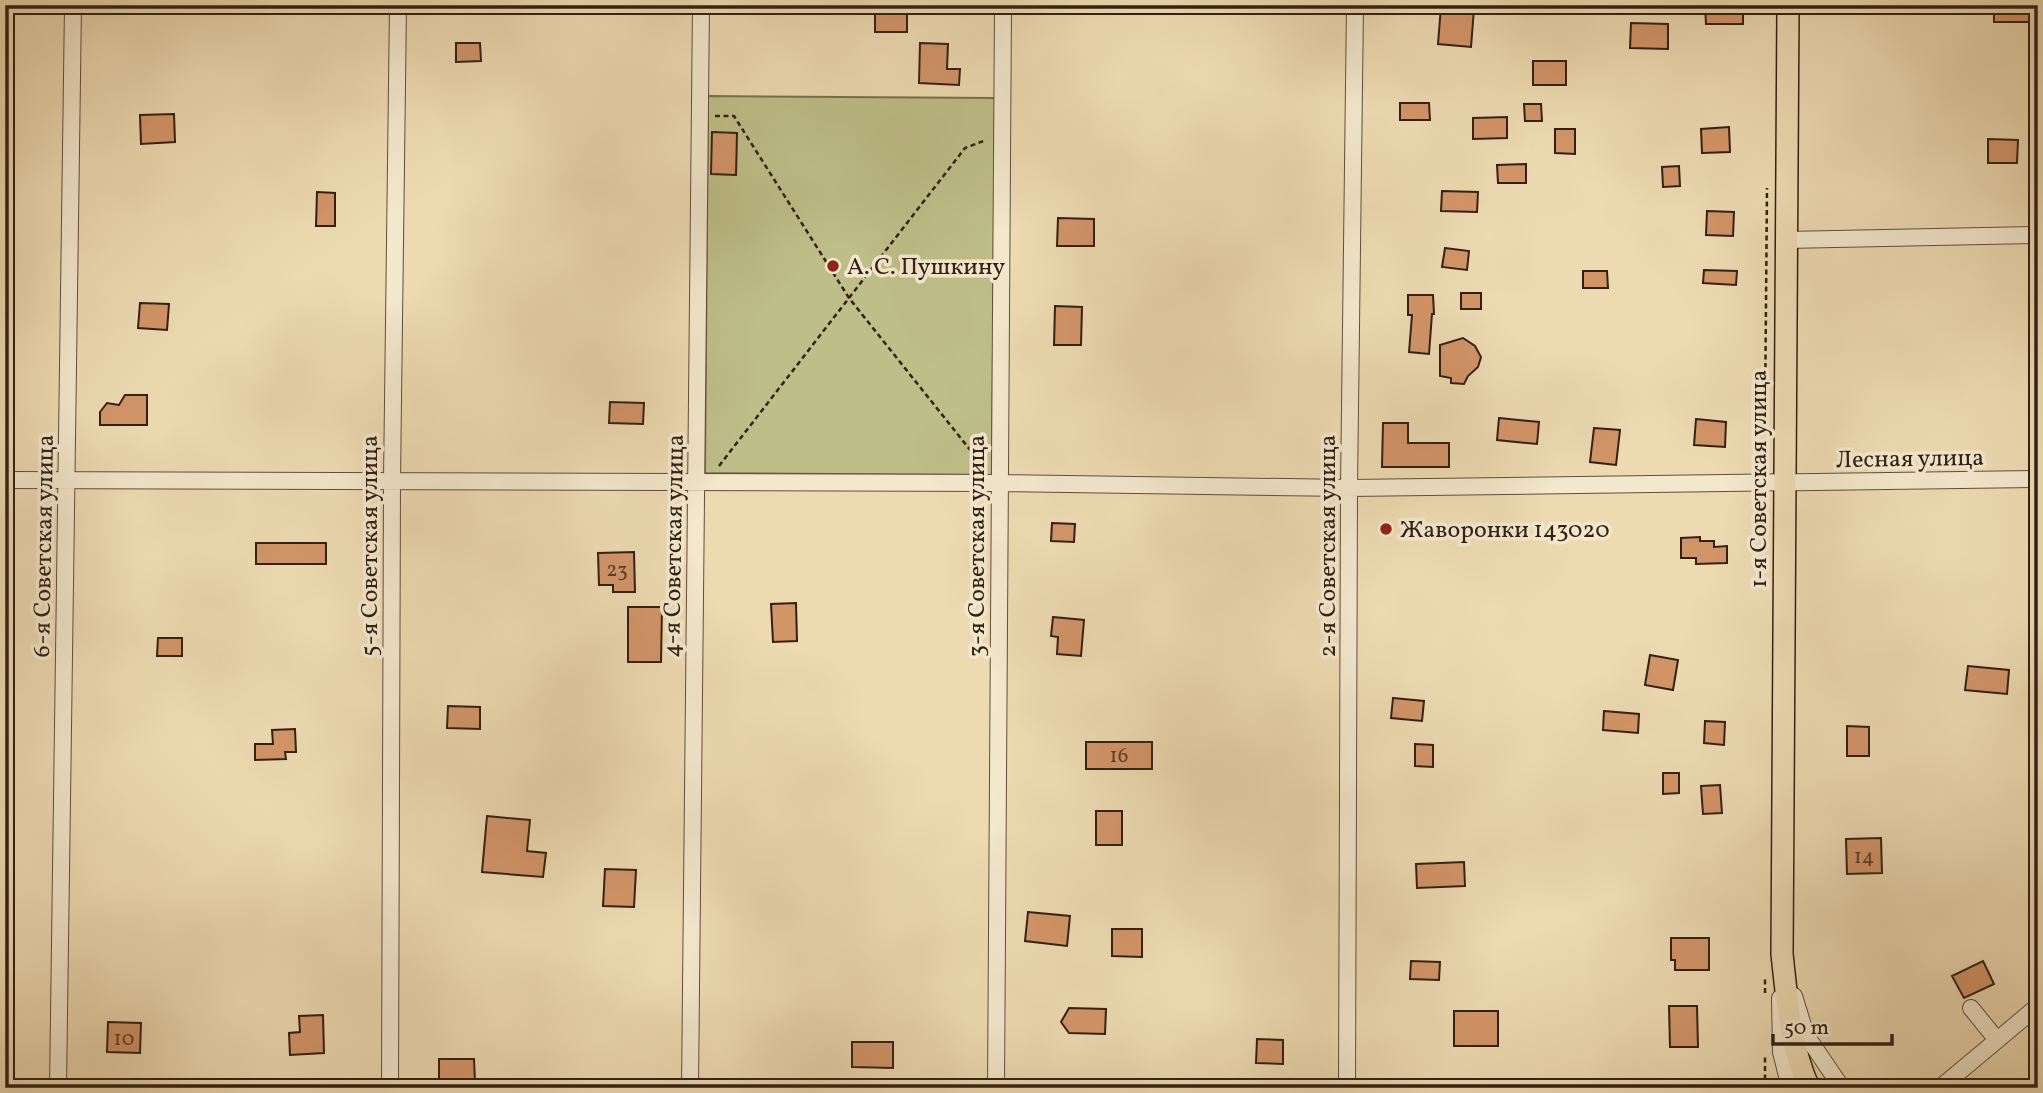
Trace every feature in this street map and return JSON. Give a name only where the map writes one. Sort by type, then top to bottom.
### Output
[{"type":"main road","name":"1-я Советская улица","points":[[1788,5],[1782,954],[1789,1016],[1809,1088]]},
{"type":"street","name":"6-я Советская улица","points":[[58,1088],[73,5]]},
{"type":"street","name":"5-я Советская улица","points":[[390,1088],[392,481],[398,5]]},
{"type":"street","name":"4-я Советская улица","points":[[690,1088],[701,5]]},
{"type":"street","name":"3-я Советская улица","points":[[996,1088],[1003,5]]},
{"type":"street","name":"2-я Советская улица","points":[[1347,1088],[1349,488],[1355,5]]},
{"type":"street","points":[[1785,240],[2038,234]]},
{"type":"street","name":"Лесная улица","points":[[5,480],[392,481],[697,474],[998,483],[1349,488],[2038,480]]},
{"type":"street","points":[[1782,954],[1779,1030],[1781,1052],[1790,1088]]},
{"type":"street","points":[[1782,954],[1807,1035],[1842,1088]]},
{"type":"street","points":[[1940,1088],[2038,1006]]},
{"type":"street","points":[[1970,1009],[1997,1040]]},
{"type":"path","points":[[700,116],[734,116],[849,298],[979,461],[999,461]]},
{"type":"path","points":[[697,474],[720,466],[965,148],[1002,134]]},
{"type":"green space","points":[[708,96],[995,98],[992,475],[705,473]]},
{"type":"building","points":[[875,5],[907,5],[907,32],[875,32]]},
{"type":"building","points":[[1705,5],[1743,5],[1743,24],[1706,24]]},
{"type":"building","points":[[1994,5],[2038,5],[2038,22],[1994,22]]},
{"type":"building","points":[[1441,6],[1474,9],[1471,47],[1438,44]]},
{"type":"building","points":[[1631,23],[1668,24],[1668,49],[1630,48]]},
{"type":"building","points":[[456,43],[480,43],[481,61],[456,62]]},
{"type":"building","points":[[920,43],[948,44],[947,69],[960,69],[959,85],[919,83]]},
{"type":"building","points":[[1533,61],[1566,61],[1566,85],[1533,85]]},
{"type":"building","points":[[1400,103],[1429,103],[1430,120],[1400,120]]},
{"type":"building","points":[[1524,104],[1541,104],[1542,121],[1525,121]]},
{"type":"building","points":[[174,114],[175,142],[141,144],[140,115]]},
{"type":"building","points":[[1507,117],[1507,138],[1473,139],[1473,118]]},
{"type":"building","points":[[1729,127],[1730,152],[1702,153],[1701,129]]},
{"type":"building","points":[[1555,129],[1575,129],[1575,154],[1555,153]]},
{"type":"building","points":[[712,132],[737,133],[736,175],[711,174]]},
{"type":"building","points":[[1988,139],[2018,140],[2017,163],[1988,163]]},
{"type":"building","points":[[1526,164],[1526,183],[1498,183],[1497,165]]},
{"type":"building","points":[[1679,166],[1680,186],[1663,187],[1662,167]]},
{"type":"building","points":[[1442,191],[1478,192],[1477,212],[1441,211]]},
{"type":"building","points":[[317,192],[335,193],[335,226],[316,226]]},
{"type":"building","points":[[1707,211],[1734,212],[1733,236],[1706,235]]},
{"type":"building","points":[[1058,218],[1094,219],[1094,246],[1057,246]]},
{"type":"building","points":[[1445,248],[1469,251],[1467,270],[1442,267]]},
{"type":"building","points":[[1704,270],[1737,271],[1736,285],[1703,283]]},
{"type":"building","points":[[1583,271],[1607,271],[1608,288],[1583,288]]},
{"type":"building","points":[[1461,293],[1481,293],[1481,309],[1461,309]]},
{"type":"building","points":[[1408,295],[1433,295],[1434,314],[1429,354],[1409,352],[1412,315],[1408,315]]},
{"type":"building","points":[[140,303],[169,304],[167,330],[138,328]]},
{"type":"building","points":[[1055,306],[1082,307],[1081,345],[1054,345]]},
{"type":"building","points":[[1463,338],[1475,346],[1481,357],[1478,367],[1464,384],[1451,383],[1451,378],[1440,376],[1440,345]]},
{"type":"building","points":[[125,395],[147,395],[147,425],[100,425],[100,412],[107,403],[119,405]]},
{"type":"building","points":[[610,402],[644,403],[643,424],[609,423]]},
{"type":"building","points":[[1499,418],[1539,422],[1537,444],[1497,440]]},
{"type":"building","points":[[1696,419],[1726,422],[1725,447],[1694,445]]},
{"type":"building","points":[[1383,423],[1408,423],[1408,443],[1449,443],[1449,467],[1382,467]]},
{"type":"building","points":[[1594,428],[1620,430],[1616,465],[1590,462]]},
{"type":"building","points":[[1052,523],[1075,524],[1074,542],[1051,541]]},
{"type":"building","points":[[1700,537],[1700,541],[1714,541],[1714,547],[1727,546],[1727,563],[1696,564],[1696,558],[1681,558],[1681,538]]},
{"type":"building","points":[[256,543],[326,543],[326,564],[256,564]]},
{"type":"building","points":[[634,552],[635,592],[613,592],[613,585],[599,585],[598,553]]},
{"type":"building","points":[[796,603],[797,641],[773,642],[771,604]]},
{"type":"building","points":[[628,607],[662,607],[661,662],[628,662]]},
{"type":"building","points":[[1053,617],[1084,620],[1081,656],[1057,654],[1058,637],[1051,636]]},
{"type":"building","points":[[158,638],[182,638],[182,656],[157,656]]},
{"type":"building","points":[[1650,655],[1678,660],[1673,690],[1645,685]]},
{"type":"building","points":[[1968,666],[2009,670],[2007,694],[1965,690]]},
{"type":"building","points":[[1393,698],[1424,701],[1422,721],[1391,718]]},
{"type":"building","points":[[448,706],[480,707],[480,729],[447,728]]},
{"type":"building","points":[[1604,711],[1639,714],[1638,733],[1603,730]]},
{"type":"building","points":[[1705,721],[1725,722],[1724,745],[1704,743]]},
{"type":"building","points":[[1847,726],[1869,727],[1869,756],[1847,756]]},
{"type":"building","points":[[295,729],[296,752],[285,752],[286,759],[255,760],[255,744],[273,744],[272,730]]},
{"type":"building","points":[[1086,742],[1152,742],[1152,769],[1086,769]]},
{"type":"building","points":[[1415,744],[1433,745],[1433,767],[1415,766]]},
{"type":"building","points":[[1663,773],[1679,773],[1679,793],[1663,794]]},
{"type":"building","points":[[1720,785],[1722,813],[1703,814],[1701,786]]},
{"type":"building","points":[[1096,811],[1122,811],[1122,845],[1096,845]]},
{"type":"building","points":[[487,816],[530,820],[527,851],[546,853],[543,877],[482,872]]},
{"type":"building","points":[[1881,838],[1882,873],[1847,874],[1846,839]]},
{"type":"building","points":[[1464,862],[1465,886],[1417,888],[1416,864]]},
{"type":"building","points":[[605,869],[636,870],[634,907],[603,906]]},
{"type":"building","points":[[1028,912],[1070,916],[1067,946],[1025,941]]},
{"type":"building","points":[[1112,929],[1142,929],[1142,957],[1112,956]]},
{"type":"building","points":[[1671,938],[1709,938],[1709,970],[1675,970],[1675,960],[1671,960]]},
{"type":"building","points":[[1411,961],[1440,962],[1439,980],[1410,979]]},
{"type":"building","points":[[1983,961],[1994,984],[1964,998],[1952,976]]},
{"type":"building","points":[[1669,1006],[1697,1006],[1698,1047],[1670,1047]]},
{"type":"building","points":[[1069,1008],[1106,1009],[1105,1034],[1069,1033],[1061,1022]]},
{"type":"building","points":[[1454,1011],[1498,1011],[1498,1046],[1454,1046]]},
{"type":"building","points":[[323,1015],[324,1053],[290,1055],[289,1033],[300,1032],[299,1016]]},
{"type":"building","points":[[108,1022],[141,1023],[140,1053],[107,1052]]},
{"type":"building","points":[[1257,1039],[1283,1040],[1283,1064],[1256,1063]]},
{"type":"building","points":[[852,1042],[893,1042],[893,1068],[852,1067]]},
{"type":"building","points":[[439,1059],[474,1059],[475,1082],[439,1083]]},
{"type":"place","name":"А. С. Пушкину","points":[[833,266]]},
{"type":"place","name":"Жаворонки 143020","points":[[1386,529]]}]
